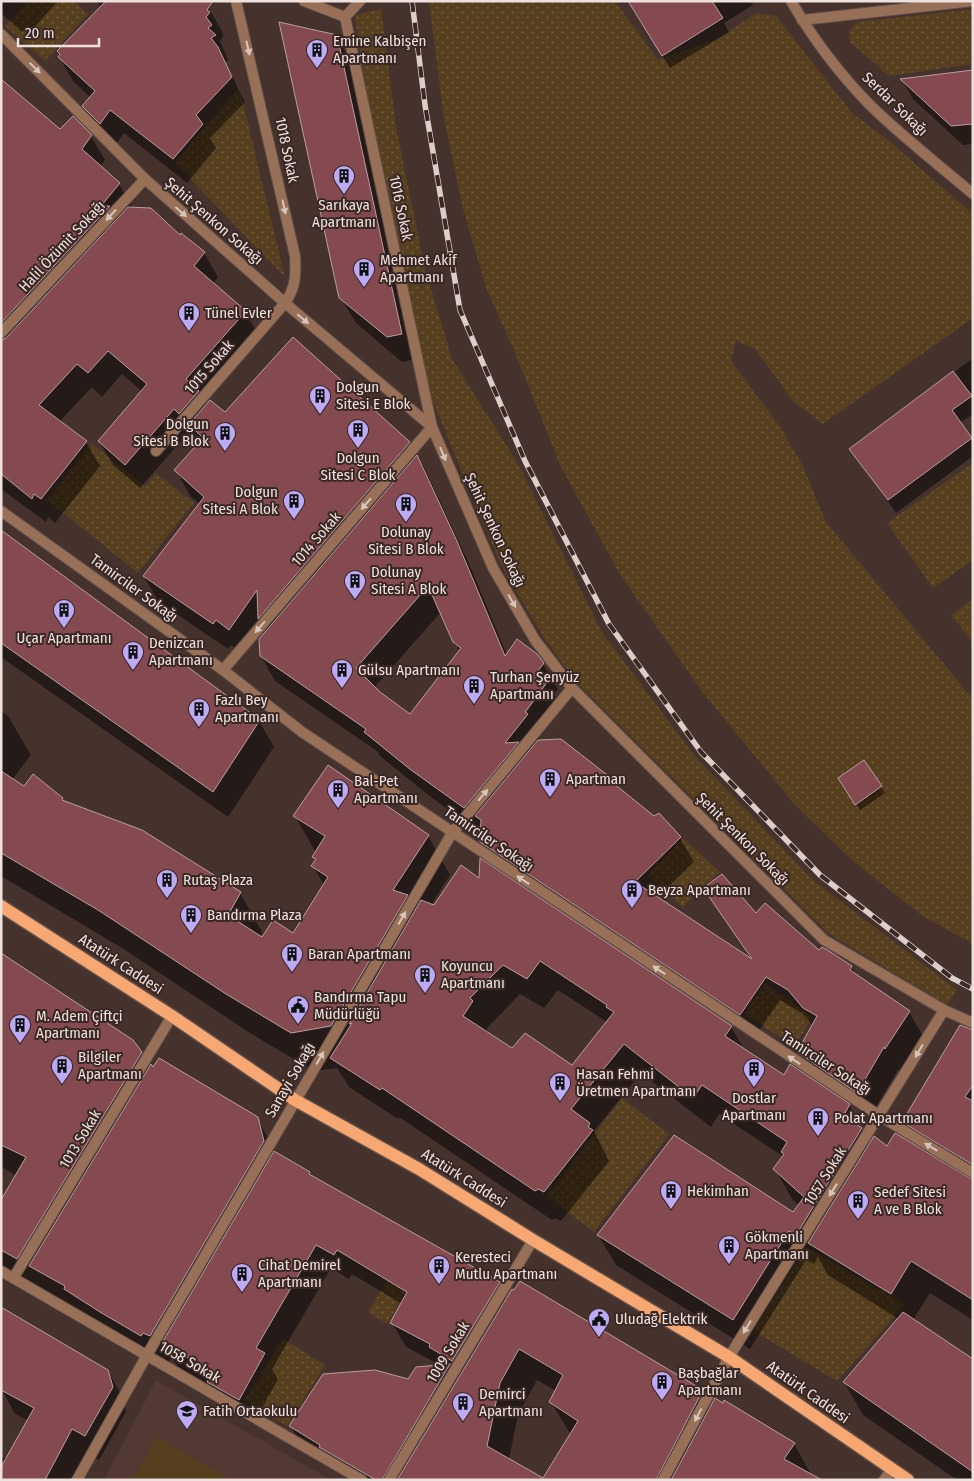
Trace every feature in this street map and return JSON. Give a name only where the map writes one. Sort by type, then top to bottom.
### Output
[{"type":"main road","name":"Atatürk Caddesi","points":[[1,906],[172,1016],[295,1100],[419,1169],[533,1240],[729,1356],[888,1475],[908,1480]]},
{"type":"street","name":"1018 Sokak","points":[[236,1],[295,256],[296,279],[294,291],[285,303]]},
{"type":"street","points":[[304,1],[345,17],[360,1]]},
{"type":"street","name":"Serdar Sokağı","points":[[791,1],[802,20],[867,102],[973,194]]},
{"type":"street","points":[[802,20],[973,1]]},
{"type":"street","name":"1016 Sokak","points":[[345,17],[432,427]]},
{"type":"street","name":"Şehit Şenkon Sokağı","points":[[1,34],[145,179],[285,303],[432,427],[493,568],[535,640],[572,688],[824,940],[944,1010],[973,1023]]},
{"type":"street","name":"Halil Özümit Sokağı","points":[[1,333],[145,179]]},
{"type":"street","name":"1015 Sokak","points":[[156,451],[285,303]]},
{"type":"street","name":"1014 Sokak","points":[[223,670],[432,427]]},
{"type":"street","name":"Tamirciler Sokağı","points":[[1,511],[223,670],[302,732],[880,1116],[973,1173]]},
{"type":"street","name":"Sanayi Sokağı","points":[[77,1480],[147,1355],[452,833],[572,688]]},
{"type":"street","name":"1057 Sokak","points":[[663,1480],[729,1356],[880,1116],[944,1010]]},
{"type":"street","name":"1013 Sokak","points":[[14,1277],[172,1016]]},
{"type":"street","name":"1009 Sokak","points":[[389,1480],[533,1240]]},
{"type":"street","name":"1058 Sokak","points":[[1,1271],[362,1480]]},
{"type":"shaded area","points":[[28,1],[74,1],[88,14],[45,61],[5,26]]},
{"type":"shaded area","points":[[429,1],[615,1],[658,60],[718,38],[757,13],[776,16],[852,113],[888,140],[973,214],[973,318],[823,424],[793,401],[755,349],[736,341],[731,361],[781,428],[802,464],[826,522],[973,699],[973,944],[921,915],[853,861],[795,805],[703,693],[619,573],[560,465],[516,355],[486,288],[463,209],[444,118]]},
{"type":"shaded area","points":[[381,9],[396,127],[425,269],[452,359],[517,462],[602,632],[694,755],[814,881],[957,990],[947,1005],[828,933],[577,683],[544,638],[502,567],[428,390],[371,132],[355,15]]},
{"type":"shaded area","points":[[973,9],[973,64],[889,76],[850,42],[849,31],[857,22]]},
{"type":"shaded area","points":[[239,87],[285,277],[175,163]]},
{"type":"shaded area","points":[[92,444],[145,486],[156,473],[194,503],[138,573],[47,500]]},
{"type":"shaded area","points":[[973,463],[973,560],[933,588],[887,523]]},
{"type":"shaded area","points":[[973,599],[973,643],[951,615]]},
{"type":"shaded area","points":[[683,838],[720,872],[683,907],[647,876]]},
{"type":"shaded area","points":[[765,983],[813,1018],[794,1046],[744,1014]]},
{"type":"shaded area","points":[[622,1098],[669,1134],[594,1232],[547,1196]]},
{"type":"shaded area","points":[[413,1236],[432,1247],[387,1324],[368,1312]]},
{"type":"shaded area","points":[[806,1247],[905,1305],[837,1381],[753,1331]]},
{"type":"shaded area","points":[[283,1339],[325,1365],[287,1426],[245,1400]]},
{"type":"shaded area","name":"Fatih Ortaokulu","points":[[156,1380],[331,1480],[104,1480]]},
{"type":"shaded area","points":[[157,1437],[232,1480],[132,1480]]},
{"type":"building","points":[[106,1],[213,1],[207,10],[210,12],[206,17],[212,25],[208,28],[216,35],[211,38],[218,47],[232,77],[196,115],[203,124],[173,159],[110,110],[100,124],[82,106],[95,91],[58,57],[60,54],[57,51]]},
{"type":"building","points":[[628,1],[712,1],[723,18],[662,56]]},
{"type":"building","points":[[279,22],[337,35],[402,334],[387,337],[339,298]]},
{"type":"building","points":[[973,70],[973,124],[951,126],[900,79]]},
{"type":"building","points":[[1,79],[60,129],[73,116],[92,135],[82,149],[120,183],[101,206],[110,206],[1,323]]},
{"type":"building","points":[[128,207],[151,208],[180,235],[181,233],[205,252],[194,266],[246,311],[186,379],[199,391],[179,414],[174,409],[125,465],[98,441],[147,384],[108,351],[88,373],[77,364],[39,405],[87,441],[41,499],[34,494],[32,499],[1,474],[1,340],[6,338]]},
{"type":"building","points":[[293,337],[410,442],[258,619],[257,590],[229,630],[216,620],[213,624],[143,576],[204,497],[174,470],[203,438],[189,424],[210,400],[225,412]]},
{"type":"building","points":[[953,371],[972,396],[952,410],[972,438],[888,500],[849,449]]},
{"type":"building","points":[[417,455],[456,539],[505,656],[517,639],[537,654],[544,663],[537,672],[548,681],[525,712],[528,714],[505,743],[519,742],[464,808],[411,770],[364,732],[366,729],[260,656],[259,639]],"holes":[[[428,586],[453,642],[461,648],[410,714],[380,692],[356,668]]]},
{"type":"building","points":[[1,530],[260,720],[213,792],[1,643]]},
{"type":"building","points":[[561,739],[615,781],[613,783],[654,816],[659,813],[681,837],[635,882],[752,959],[703,888],[722,874],[756,913],[765,903],[819,950],[822,947],[852,966],[850,970],[910,1011],[885,1049],[884,1047],[857,1093],[797,1052],[817,1016],[803,1008],[788,990],[766,977],[740,1015],[480,842],[481,820],[475,816],[538,740]]},
{"type":"building","points":[[864,760],[882,786],[855,805],[838,778]]},
{"type":"building","points":[[328,765],[429,835],[393,890],[408,895],[331,1026],[291,1033],[226,994],[98,910],[1,853],[1,771],[24,786],[33,774],[63,798],[62,800],[142,830],[241,892],[228,915],[262,937],[273,920],[293,933],[328,877],[311,866],[316,859],[312,857],[325,836],[293,816]]},
{"type":"building","points":[[480,858],[732,1026],[725,1036],[784,1075],[790,1064],[850,1104],[844,1115],[862,1128],[796,1235],[789,1231],[733,1320],[597,1235],[674,1135],[793,1212],[804,1197],[773,1169],[784,1154],[781,1152],[787,1142],[702,1085],[693,1098],[624,1044],[571,1109],[590,1123],[588,1127],[593,1130],[544,1192],[538,1189],[535,1191],[382,1088],[380,1090],[330,1058],[352,1023],[349,1024],[421,900],[434,905],[461,865],[479,878]],"holes":[[[540,961],[607,1005],[606,1007],[614,1012],[572,1065],[525,1033],[512,1048],[463,1016],[473,1001],[470,998],[503,965],[527,979]]]},
{"type":"building","points":[[1,953],[133,1040],[142,1052],[17,1259],[1,1250],[1,1200],[26,1157],[1,1145]]},
{"type":"building","points":[[960,1025],[973,1030],[973,1085],[965,1097],[973,1101],[973,1165],[902,1122]]},
{"type":"building","points":[[159,1058],[258,1117],[264,1141],[150,1336],[143,1333],[141,1336],[64,1289],[65,1286],[29,1266],[151,1064],[153,1067]]},
{"type":"building","points":[[895,1133],[973,1180],[973,1300],[911,1261],[891,1294],[808,1243],[874,1136],[887,1146]]},
{"type":"building","points":[[274,1151],[310,1172],[309,1174],[500,1282],[452,1361],[429,1347],[430,1344],[390,1323],[407,1292],[337,1250],[334,1255],[316,1245],[256,1348],[265,1353],[239,1400],[207,1382],[213,1372],[162,1343]]},
{"type":"building","points":[[520,1281],[703,1390],[656,1480],[397,1480],[512,1289],[514,1290]],"holes":[[[519,1349],[563,1375],[549,1402],[578,1421],[543,1478],[487,1446],[500,1383]]]},
{"type":"building","points":[[1,1307],[108,1370],[113,1387],[85,1436],[72,1429],[45,1480],[1,1480],[1,1467],[34,1408],[1,1390]]},
{"type":"building","points":[[903,1312],[973,1359],[973,1472],[843,1382]]},
{"type":"building","points":[[450,1364],[382,1480],[376,1480],[319,1447],[320,1445],[289,1426],[323,1374],[375,1370],[408,1379],[416,1367]]},
{"type":"building","points":[[715,1398],[723,1403],[724,1400],[795,1443],[784,1459],[822,1480],[671,1480]]},
{"type":"railway","points":[[412,1],[425,105],[460,310],[525,461],[609,624],[701,752],[820,875],[952,978],[973,989]]},
{"type":"place","name":"Emine Kalbişen Apartmanı","points":[[317,69]]},
{"type":"place","name":"Sarıkaya Apartmanı","points":[[344,195]]},
{"type":"place","name":"Mehmet Akif Apartmanı","points":[[364,288]]},
{"type":"place","name":"Tünel Evler","points":[[189,332]]},
{"type":"place","name":"Dolgun Sitesi E Blok","points":[[320,415]]},
{"type":"place","name":"Dolgun Sitesi C Blok","points":[[358,449]]},
{"type":"place","name":"Dolgun Sitesi B Blok","points":[[225,452]]},
{"type":"place","name":"Dolgun Sitesi A Blok","points":[[294,520]]},
{"type":"place","name":"Dolunay Sitesi B Blok","points":[[406,523]]},
{"type":"place","name":"Dolunay Sitesi A Blok","points":[[355,600]]},
{"type":"place","name":"Uçar Apartmanı","points":[[64,629]]},
{"type":"place","name":"Denizcan Apartmanı","points":[[133,671]]},
{"type":"place","name":"Gülsu Apartmanı","points":[[342,689]]},
{"type":"place","name":"Turhan Şenyüz Apartmanı","points":[[474,705]]},
{"type":"place","name":"Fazlı Bey Apartmanı","points":[[199,728]]},
{"type":"place","name":"Apartman","points":[[550,798]]},
{"type":"place","name":"Bal-Pet Apartmanı","points":[[338,809]]},
{"type":"place","name":"Rutaş Plaza","points":[[167,899]]},
{"type":"place","name":"Beyza Apartmanı","points":[[632,909]]},
{"type":"place","name":"Bandırma Plaza","points":[[191,934]]},
{"type":"place","name":"Baran Apartmanı","points":[[292,973]]},
{"type":"place","name":"Koyuncu Apartmanı","points":[[425,994]]},
{"type":"place","name":"Bandırma Tapu Müdürlüğü","points":[[298,1025]]},
{"type":"place","name":"M. Adem Çiftçi Apartmanı","points":[[20,1044]]},
{"type":"place","name":"Bilgiler Apartmanı","points":[[62,1085]]},
{"type":"place","name":"Dostlar Apartmanı","points":[[754,1088]]},
{"type":"place","name":"Hasan Fehmi Üretmen Apartmanı","points":[[560,1102]]},
{"type":"place","name":"Polat Apartmanı","points":[[818,1137]]},
{"type":"place","name":"Hekimhan","points":[[671,1210]]},
{"type":"place","name":"Sedef Sitesi A ve B Blok","points":[[858,1220]]},
{"type":"place","name":"Gökmenli Apartmanı","points":[[729,1265]]},
{"type":"place","name":"Keresteci Mutlu Apartmanı","points":[[439,1285]]},
{"type":"place","name":"Cihat Demirel Apartmanı","points":[[242,1293]]},
{"type":"place","name":"Uludağ Elektrik","points":[[599,1338]]},
{"type":"place","name":"Başbağlar Apartmanı","points":[[662,1401]]},
{"type":"place","name":"Demirci Apartmanı","points":[[463,1422]]},
{"type":"place","name":"Fatih Ortaokulu","points":[[187,1430]]}]
